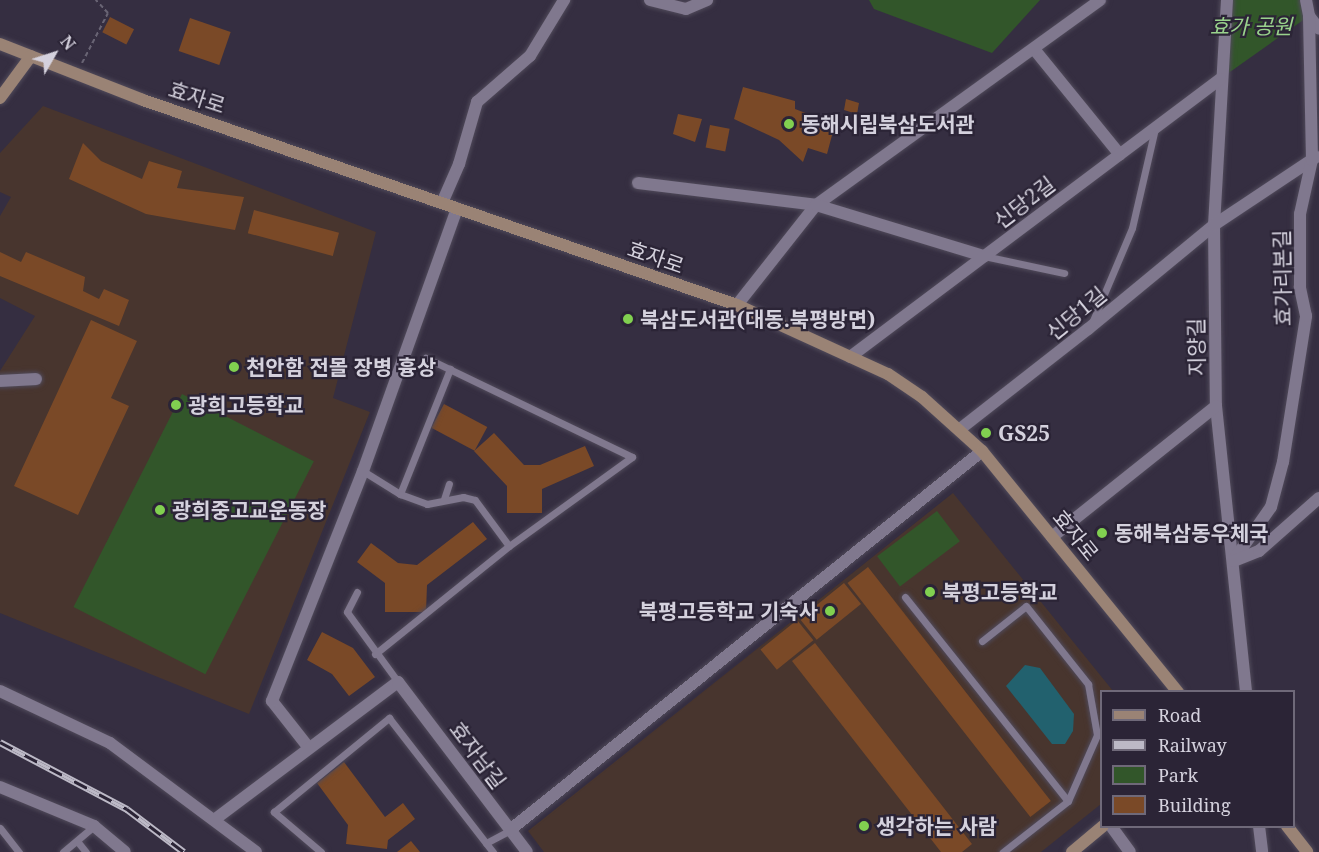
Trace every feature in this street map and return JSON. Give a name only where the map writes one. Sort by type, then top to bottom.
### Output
[{"type":"street","points":[[442,203],[459,164],[477,102],[530,56],[564,0]]},
{"type":"street","points":[[650,0],[686,9],[707,0]]},
{"type":"street","points":[[737,305],[816,206],[1100,0]]},
{"type":"street","name":"지양길","points":[[1227,0],[1220,79],[1214,225],[1216,406],[1246,690]]},
{"type":"street","name":"효가리본길","points":[[1233,561],[1271,507],[1283,462],[1306,316],[1300,287],[1300,214],[1316,157],[1309,16],[1306,0]]},
{"type":"street","points":[[1309,16],[1319,29]]},
{"type":"street","name":"효자로","points":[[0,44],[76,74],[737,305],[888,374],[960,429],[982,451],[1176,690]]},
{"type":"street","points":[[1034,49],[1120,155]]},
{"type":"street","points":[[0,98],[32,56]]},
{"type":"street","name":"신당2길","points":[[850,357],[1220,79]]},
{"type":"street","name":"신당1길","points":[[960,429],[1088,330],[1214,225],[1316,157]]},
{"type":"street","points":[[638,183],[816,206],[984,256]]},
{"type":"street","points":[[309,748],[272,701],[363,471],[458,208]]},
{"type":"street","points":[[1306,316],[1319,318]]},
{"type":"street","points":[[0,381],[36,379]]},
{"type":"street","points":[[1052,537],[1216,406]]},
{"type":"street","points":[[510,830],[982,451]]},
{"type":"street","points":[[1233,561],[1259,551],[1319,498]]},
{"type":"street","points":[[214,820],[398,682]]},
{"type":"street","name":"효자남길","points":[[398,682],[527,852]]},
{"type":"street","points":[[0,691],[110,743],[256,852]]},
{"type":"street","points":[[0,787],[94,826],[125,852]]},
{"type":"street","points":[[1072,852],[1101,828]]},
{"type":"street","points":[[1112,828],[1130,852]]},
{"type":"street","points":[[1259,828],[1262,852]]},
{"type":"street","points":[[1289,828],[1307,852]]},
{"type":"lane","points":[[1088,330],[1132,228],[1155,128]]},
{"type":"lane","points":[[984,256],[1064,273]]},
{"type":"lane","points":[[375,654],[509,546],[632,457],[426,358]]},
{"type":"lane","points":[[400,494],[450,369]]},
{"type":"lane","points":[[363,471],[400,494],[427,504],[463,497],[476,501],[509,546]]},
{"type":"lane","points":[[444,499],[449,484]]},
{"type":"lane","points":[[357,591],[347,612],[375,654],[398,682]]},
{"type":"lane","points":[[905,597],[1068,801]]},
{"type":"lane","points":[[982,641],[1026,606],[1088,684],[1097,735],[1068,801],[1003,852]]},
{"type":"lane","points":[[321,852],[274,812],[389,718],[493,852]]},
{"type":"lane","points":[[63,852],[94,826]]},
{"type":"lane","points":[[0,828],[19,852]]},
{"type":"lane","points":[[486,843],[510,830]]},
{"type":"lane","points":[[77,841],[86,852]]},
{"type":"path","points":[[76,74],[108,13],[96,0]]},
{"type":"shaded area","name":"광희고등학교","points":[[43,106],[376,232],[333,398],[370,412],[249,714],[0,613],[0,371],[35,316],[0,298],[0,216],[11,197],[0,192],[0,153]]},
{"type":"shaded area","name":"북평고등학교","points":[[953,493],[1112,690],[1100,690],[1100,805],[1041,852],[544,852],[528,831]]},
{"type":"green space","points":[[869,0],[1040,0],[992,53],[874,9]]},
{"type":"green space","name":"효가 공원","points":[[1227,0],[1306,0],[1309,16],[1220,79]]},
{"type":"green space","points":[[182,394],[314,461],[205,674],[73,607]]},
{"type":"green space","points":[[937,511],[960,541],[900,586],[877,556]]},
{"type":"water","points":[[1025,665],[1040,668],[1074,714],[1073,731],[1065,744],[1052,744],[1006,686]]},
{"type":"building","points":[[110,17],[134,29],[126,44],[102,32]]},
{"type":"building","points":[[190,18],[231,32],[219,65],[179,51]]},
{"type":"building","name":"동해시립북삼도서관","points":[[743,87],[795,101],[795,109],[835,124],[827,154],[808,148],[803,162],[779,140],[734,119]]},
{"type":"building","points":[[846,99],[859,103],[857,114],[844,110]]},
{"type":"building","points":[[678,114],[702,119],[695,142],[673,134]]},
{"type":"building","points":[[710,125],[730,129],[725,151],[706,148]]},
{"type":"building","points":[[83,143],[101,161],[142,179],[149,161],[182,171],[177,188],[244,197],[235,230],[146,214],[69,179]]},
{"type":"building","points":[[254,210],[339,233],[333,256],[248,233]]},
{"type":"building","points":[[0,252],[21,262],[26,252],[85,277],[83,291],[99,299],[104,289],[129,300],[119,326],[0,276]]},
{"type":"building","points":[[91,320],[137,341],[111,398],[129,406],[78,515],[14,486]]},
{"type":"building","points":[[444,404],[487,427],[475,451],[431,428]]},
{"type":"building","points":[[494,433],[524,465],[540,465],[585,446],[594,466],[542,489],[542,513],[507,513],[507,486],[474,451]]},
{"type":"building","points":[[473,522],[487,539],[427,585],[426,612],[385,612],[385,583],[357,562],[371,543],[398,563],[417,565]]},
{"type":"building","points":[[868,567],[1051,801],[1030,817],[848,583]]},
{"type":"building","name":"북평고등학교 기숙사","points":[[844,583],[861,604],[817,640],[800,619]]},
{"type":"building","points":[[797,620],[813,640],[777,670],[760,650]]},
{"type":"building","points":[[322,632],[353,648],[375,677],[349,696],[332,674],[307,660]]},
{"type":"building","points":[[815,643],[972,844],[962,852],[941,852],[792,661]]},
{"type":"building","points":[[344,762],[385,817],[403,803],[415,819],[388,840],[387,849],[346,844],[348,825],[317,783]]},
{"type":"building","points":[[411,841],[420,852],[397,852]]},
{"type":"railway","points":[[0,742],[127,809],[184,852]]},
{"type":"place","name":"동해시립북삼도서관","points":[[789,124]]},
{"type":"place","name":"북삼도서관(대동.북평방면)","points":[[628,319]]},
{"type":"place","name":"천안함 전몰 장병 흉상","points":[[234,367]]},
{"type":"place","name":"광희고등학교","points":[[176,405]]},
{"type":"place","name":"GS25","points":[[986,433]]},
{"type":"place","name":"광희중고교운동장","points":[[160,510]]},
{"type":"place","name":"동해북삼동우체국","points":[[1102,533]]},
{"type":"place","name":"북평고등학교","points":[[930,592]]},
{"type":"place","name":"북평고등학교 기숙사","points":[[830,611]]},
{"type":"place","name":"생각하는 사람","points":[[864,826]]}]
